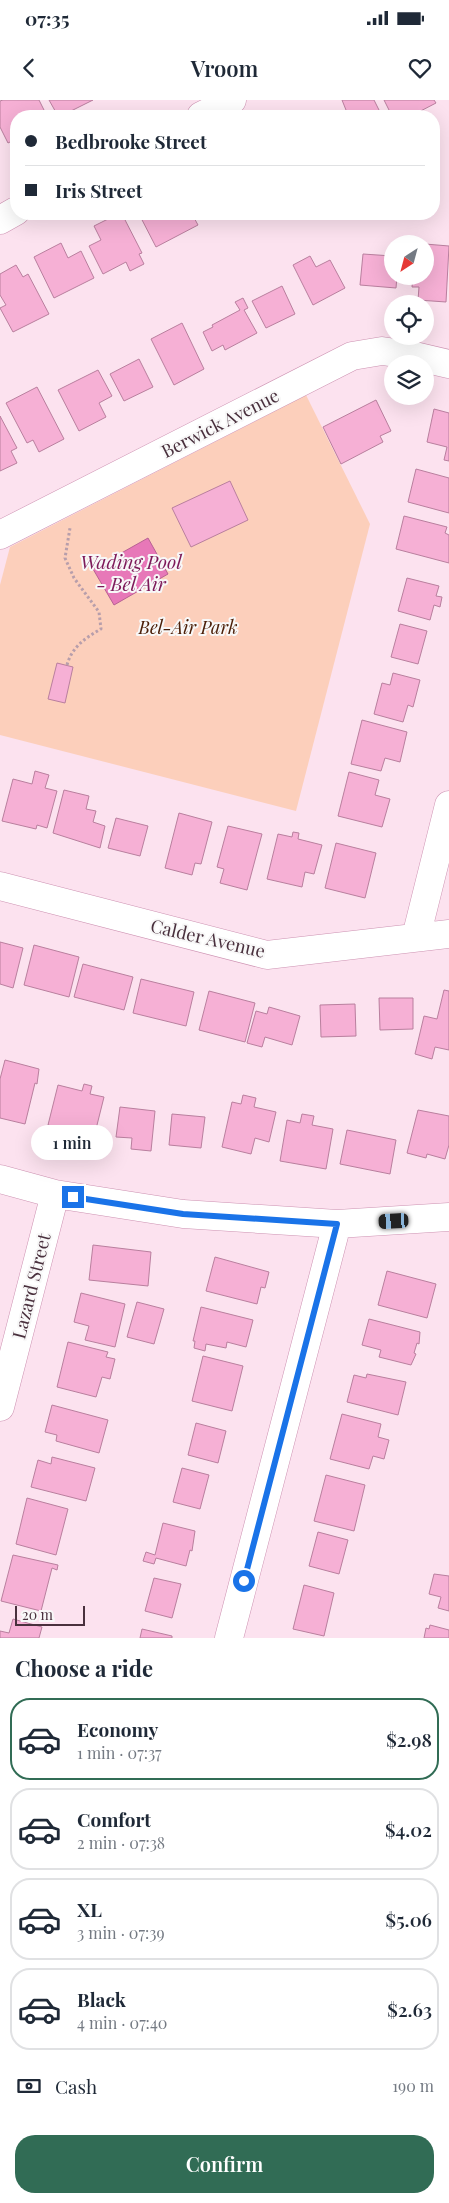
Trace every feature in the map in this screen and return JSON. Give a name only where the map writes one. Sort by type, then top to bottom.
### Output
[{"type":"street","points":[[213,110],[232,100]]},
{"type":"street","name":"Berwick Avenue","points":[[0,535],[352,356],[382,351],[410,354],[449,364]]},
{"type":"street","points":[[416,936],[449,804]]},
{"type":"street","name":"Calder Avenue","points":[[0,886],[267,955],[416,936],[449,934]]},
{"type":"street","points":[[0,1179],[55,1194],[183,1214],[337,1224],[449,1217]]},
{"type":"street","name":"Lazard Street","points":[[0,1407],[55,1194]]},
{"type":"street","points":[[229,1638],[337,1224]]},
{"type":"path","points":[[67,665],[70,654],[77,646],[101,629],[99,612],[74,578],[66,558],[72,500]]},
{"type":"green space","name":"Bel-Air Park","points":[[306,395],[370,524],[296,811],[0,735],[0,585],[10,547]]},
{"type":"water","name":"Wading Pool - Bel Air","points":[[148,538],[168,574],[114,605],[93,569]]},
{"type":"building","points":[[39,100],[44,110],[10,110],[10,142],[8,143],[0,127],[0,101]]},
{"type":"building","points":[[49,100],[93,100],[73,110],[55,110]]},
{"type":"building","points":[[342,100],[374,100],[379,110],[346,110]]},
{"type":"building","points":[[384,100],[434,100],[436,103],[423,110],[389,110]]},
{"type":"building","points":[[106,220],[125,220],[142,253],[139,254],[144,264],[130,271],[126,262],[103,274],[89,246],[101,240],[94,226]]},
{"type":"building","points":[[142,220],[195,220],[198,225],[156,247]]},
{"type":"building","points":[[61,243],[68,258],[81,251],[94,278],[54,298],[34,257]]},
{"type":"building","points":[[434,245],[449,246],[446,302],[434,301],[434,295],[418,295],[419,287],[412,287],[412,285],[434,285]]},
{"type":"building","points":[[363,254],[384,255],[384,285],[396,285],[396,288],[360,285]]},
{"type":"building","points":[[310,256],[316,267],[330,260],[345,288],[313,305],[293,265]]},
{"type":"building","points":[[16,265],[23,277],[28,274],[49,314],[13,332],[0,308],[6,305],[0,295],[0,274]]},
{"type":"building","points":[[282,286],[295,314],[266,328],[252,301]]},
{"type":"building","points":[[243,298],[248,308],[244,310],[257,333],[225,350],[223,345],[212,351],[203,332],[240,310],[235,302]]},
{"type":"building","points":[[182,323],[204,369],[174,385],[151,339]]},
{"type":"building","points":[[139,359],[153,387],[124,401],[110,374]]},
{"type":"building","points":[[98,370],[112,396],[99,403],[106,417],[79,431],[58,390]]},
{"type":"building","points":[[37,387],[64,439],[39,452],[33,440],[27,443],[6,403]]},
{"type":"building","points":[[376,400],[391,431],[380,436],[383,442],[341,464],[323,427]]},
{"type":"building","points":[[434,409],[449,413],[449,461],[444,460],[447,447],[427,442]]},
{"type":"building","points":[[0,416],[17,448],[11,451],[17,463],[0,471]]},
{"type":"building","points":[[416,469],[449,478],[449,513],[408,502]]},
{"type":"building","points":[[230,481],[248,520],[191,547],[172,508]]},
{"type":"building","points":[[404,516],[447,527],[445,533],[449,535],[449,563],[396,549]]},
{"type":"building","points":[[407,578],[439,586],[436,596],[442,597],[440,607],[434,605],[430,620],[398,611]]},
{"type":"building","points":[[400,624],[427,631],[418,664],[391,657]]},
{"type":"building","points":[[57,663],[73,667],[65,703],[48,699]]},
{"type":"building","points":[[393,673],[420,680],[413,707],[408,705],[403,722],[374,714],[382,683],[390,685]]},
{"type":"building","points":[[362,720],[407,732],[400,762],[385,758],[381,771],[351,764]]},
{"type":"building","points":[[35,771],[49,775],[45,788],[57,791],[47,828],[37,825],[36,829],[2,821],[13,779],[32,784]]},
{"type":"building","points":[[349,772],[379,780],[375,795],[390,799],[382,827],[338,816]]},
{"type":"building","points":[[64,790],[89,796],[86,809],[96,811],[93,822],[105,826],[100,848],[53,833]]},
{"type":"building","points":[[179,813],[212,822],[201,864],[195,863],[192,875],[165,868]]},
{"type":"building","points":[[116,818],[148,826],[140,856],[108,848]]},
{"type":"building","points":[[228,826],[262,834],[247,890],[220,883],[224,869],[217,867]]},
{"type":"building","points":[[293,832],[299,833],[298,839],[322,845],[314,874],[305,872],[302,887],[267,879],[278,834],[292,837]]},
{"type":"building","points":[[336,843],[376,853],[365,898],[325,888]]},
{"type":"building","points":[[0,942],[23,948],[13,988],[0,984]]},
{"type":"building","points":[[34,945],[79,957],[69,997],[24,985]]},
{"type":"building","points":[[83,964],[133,977],[124,1010],[74,997]]},
{"type":"building","points":[[141,979],[194,992],[186,1026],[133,1013]]},
{"type":"building","points":[[444,990],[449,991],[449,1050],[435,1047],[432,1059],[415,1054],[424,1016],[437,1019]]},
{"type":"building","points":[[209,991],[255,1003],[245,1042],[199,1030]]},
{"type":"building","points":[[379,998],[413,998],[413,1029],[380,1030]]},
{"type":"building","points":[[355,1004],[356,1036],[321,1037],[320,1005]]},
{"type":"building","points":[[269,1007],[300,1016],[292,1045],[265,1037],[262,1047],[247,1043],[256,1011],[267,1014]]},
{"type":"building","points":[[5,1060],[39,1069],[37,1084],[35,1083],[25,1124],[0,1118],[0,1079]]},
{"type":"building","points":[[84,1084],[92,1086],[90,1094],[104,1097],[94,1137],[48,1125],[58,1085],[82,1091]]},
{"type":"building","points":[[243,1095],[256,1098],[254,1107],[276,1112],[269,1142],[255,1138],[251,1154],[222,1147],[232,1102],[241,1104]]},
{"type":"building","points":[[120,1107],[155,1111],[151,1151],[131,1149],[132,1138],[116,1137]]},
{"type":"building","points":[[418,1110],[449,1116],[449,1145],[445,1159],[427,1154],[426,1158],[407,1153]]},
{"type":"building","points":[[172,1114],[205,1117],[201,1148],[169,1145]]},
{"type":"building","points":[[302,1114],[314,1116],[312,1125],[333,1129],[326,1169],[280,1161],[287,1120],[300,1123]]},
{"type":"building","points":[[347,1130],[396,1140],[390,1174],[340,1164]]},
{"type":"building","points":[[93,1245],[151,1252],[148,1286],[89,1280]]},
{"type":"building","points":[[215,1257],[269,1272],[265,1288],[261,1287],[257,1304],[206,1291]]},
{"type":"building","points":[[387,1271],[436,1284],[427,1318],[378,1305]]},
{"type":"building","points":[[81,1293],[125,1304],[115,1347],[85,1340],[89,1326],[74,1322]]},
{"type":"building","points":[[137,1302],[164,1309],[154,1344],[127,1337]]},
{"type":"building","points":[[201,1307],[253,1320],[246,1347],[227,1342],[226,1348],[206,1344],[205,1351],[194,1348],[195,1341],[193,1341]]},
{"type":"building","points":[[369,1319],[420,1332],[419,1344],[417,1343],[414,1353],[416,1354],[411,1365],[379,1357],[381,1350],[362,1345]]},
{"type":"building","points":[[68,1342],[108,1352],[106,1357],[115,1359],[110,1379],[102,1377],[96,1397],[57,1387]]},
{"type":"building","points":[[203,1356],[243,1366],[232,1411],[192,1401]]},
{"type":"building","points":[[367,1374],[406,1382],[398,1415],[347,1402],[354,1375],[366,1378]]},
{"type":"building","points":[[52,1405],[108,1420],[99,1453],[56,1441],[57,1435],[45,1432]]},
{"type":"building","points":[[342,1414],[381,1424],[378,1437],[389,1440],[384,1459],[373,1456],[369,1469],[330,1459]]},
{"type":"building","points":[[196,1423],[226,1431],[218,1463],[188,1455]]},
{"type":"building","points":[[52,1457],[95,1468],[86,1501],[31,1487],[38,1460],[51,1464]]},
{"type":"building","points":[[182,1468],[209,1475],[200,1509],[173,1502]]},
{"type":"building","points":[[326,1475],[365,1485],[354,1531],[314,1521]]},
{"type":"building","points":[[27,1498],[68,1509],[56,1555],[16,1544]]},
{"type":"building","points":[[163,1523],[195,1531],[192,1551],[190,1550],[186,1566],[156,1558],[154,1564],[143,1561],[146,1552],[155,1555]]},
{"type":"building","points":[[318,1532],[348,1540],[339,1574],[309,1566]]},
{"type":"building","points":[[13,1555],[58,1565],[57,1570],[52,1568],[41,1611],[1,1601]]},
{"type":"building","points":[[434,1574],[449,1576],[449,1611],[438,1608],[441,1597],[429,1594]]},
{"type":"building","points":[[154,1578],[181,1584],[172,1618],[145,1611]]},
{"type":"building","points":[[304,1585],[334,1593],[324,1636],[293,1629]]},
{"type":"building","points":[[13,1619],[42,1627],[39,1638],[0,1638],[0,1631],[9,1633]]},
{"type":"building","points":[[430,1625],[449,1630],[449,1638],[424,1638],[426,1628],[429,1629]]},
{"type":"building","points":[[142,1629],[172,1636],[172,1638],[140,1638]]},
{"type":"route","points":[[73,1197],[183,1214],[337,1224],[244,1581]]}]
